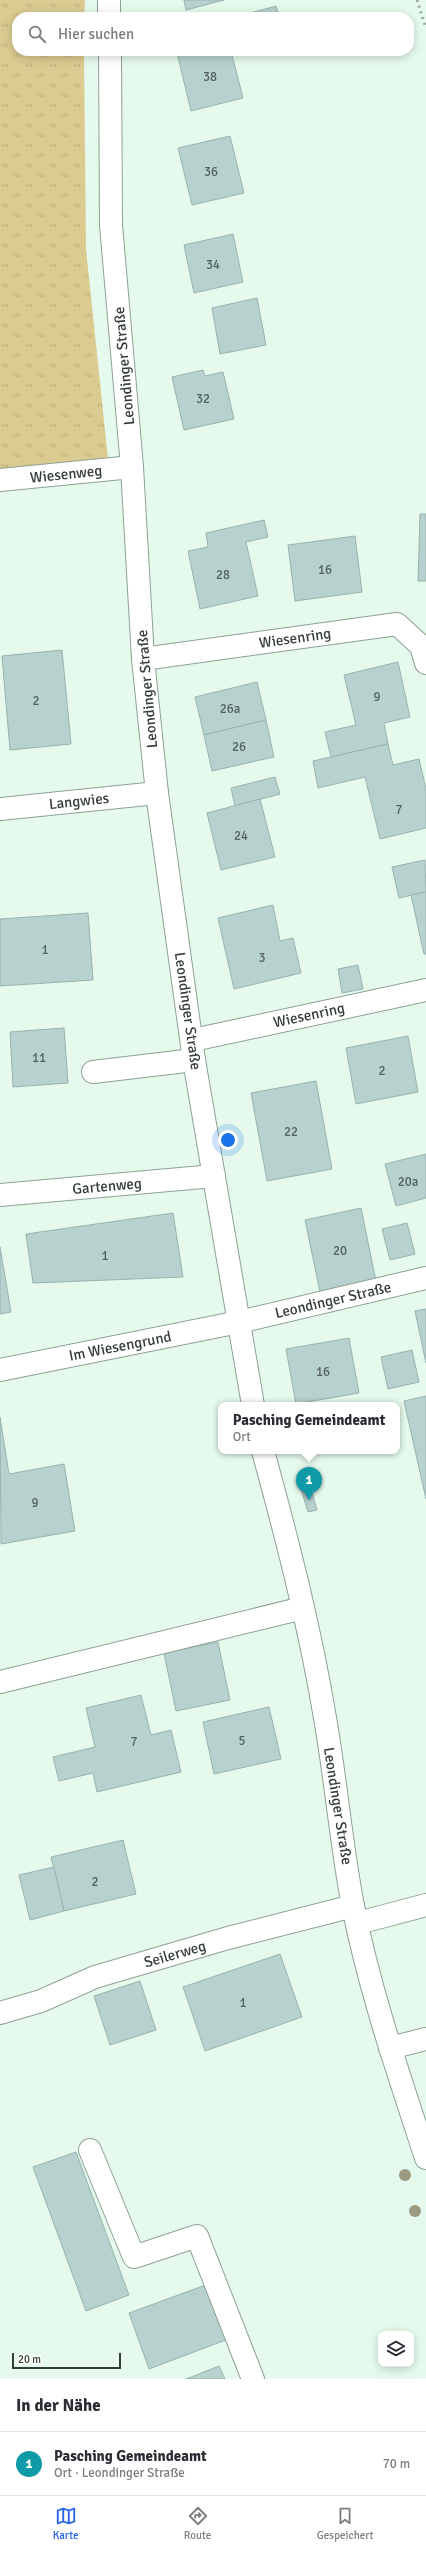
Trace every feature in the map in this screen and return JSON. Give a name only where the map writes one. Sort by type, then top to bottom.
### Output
[{"type":"street","points":[[109,0],[109,12]]},
{"type":"street","name":"Leondinger Straße","points":[[110,56],[111,225],[132,467],[143,659],[157,793],[194,1050],[252,1402]]},
{"type":"street","name":"Wiesenweg","points":[[0,480],[132,467]]},
{"type":"street","name":"Wiesenring","points":[[143,659],[397,624],[421,646],[426,663]]},
{"type":"street","name":"Langwies","points":[[0,809],[157,793]]},
{"type":"street","name":"Wiesenring","points":[[93,1072],[194,1050],[426,990]]},
{"type":"street","name":"Gartenweg","points":[[0,1195],[214,1176]]},
{"type":"street","name":"Leondinger Straße","points":[[239,1322],[426,1278]]},
{"type":"street","name":"Im Wiesengrund","points":[[0,1370],[239,1322]]},
{"type":"street","name":"Leondinger Straße","points":[[264,1454],[303,1608],[325,1718],[355,1914],[390,2048],[426,2158]]},
{"type":"street","points":[[0,1682],[303,1608]]},
{"type":"street","name":"Seilerweg","points":[[0,2013],[41,2001],[95,1977],[228,1938],[355,1914],[426,1905]]},
{"type":"street","points":[[390,2048],[426,2039]]},
{"type":"street","points":[[90,2150],[134,2257],[197,2236],[253,2379]]},
{"type":"green space","points":[[0,0],[85,0],[84,12],[12,12],[12,56],[84,56],[86,249],[108,459],[0,469]]},
{"type":"building","points":[[184,0],[224,0],[186,10]]},
{"type":"building","points":[[276,6],[278,12],[254,12]]},
{"type":"building","points":[[178,56],[232,56],[243,98],[191,111]]},
{"type":"building","points":[[230,136],[244,193],[192,205],[178,148]]},
{"type":"building","points":[[233,234],[243,282],[194,293],[184,245]]},
{"type":"building","points":[[257,298],[266,345],[220,354],[212,308]]},
{"type":"building","points":[[203,370],[205,376],[223,372],[234,419],[184,430],[172,377]]},
{"type":"building","points":[[420,514],[426,514],[426,581],[418,581]]},
{"type":"building","points":[[264,520],[268,537],[246,542],[258,596],[200,609],[188,551],[208,547],[206,533]]},
{"type":"building","points":[[355,536],[362,592],[295,601],[288,545]]},
{"type":"building","points":[[62,650],[71,744],[10,750],[2,656]]},
{"type":"building","points":[[398,662],[410,717],[384,723],[388,744],[331,757],[325,732],[356,725],[344,675]]},
{"type":"building","points":[[257,682],[266,720],[204,735],[195,697]]},
{"type":"building","points":[[266,720],[274,757],[212,771],[204,735]]},
{"type":"building","points":[[388,744],[393,765],[419,759],[426,789],[426,828],[380,839],[365,777],[318,788],[313,761]]},
{"type":"building","points":[[275,777],[280,794],[235,806],[231,788]]},
{"type":"building","points":[[260,799],[275,857],[221,870],[207,813]]},
{"type":"building","points":[[425,860],[426,892],[399,898],[392,867]]},
{"type":"building","points":[[426,892],[426,954],[424,954],[411,895]]},
{"type":"building","points":[[273,905],[280,941],[293,938],[301,973],[234,989],[218,918]]},
{"type":"building","points":[[88,913],[93,980],[0,986],[0,919]]},
{"type":"building","points":[[358,965],[363,989],[342,993],[338,969]]},
{"type":"building","points":[[64,1028],[68,1083],[13,1087],[10,1032]]},
{"type":"building","points":[[408,1036],[418,1092],[356,1104],[346,1048]]},
{"type":"building","points":[[316,1081],[332,1169],[267,1181],[251,1093]]},
{"type":"building","points":[[426,1154],[426,1198],[396,1206],[385,1164]]},
{"type":"building","points":[[361,1208],[376,1281],[320,1292],[305,1220]]},
{"type":"building","points":[[173,1213],[183,1277],[33,1283],[26,1234]]},
{"type":"building","points":[[407,1223],[415,1254],[390,1260],[382,1229]]},
{"type":"building","points":[[0,1247],[11,1312],[0,1314]]},
{"type":"building","points":[[426,1309],[426,1363],[415,1311]]},
{"type":"building","points":[[349,1338],[359,1393],[307,1402],[296,1402],[286,1349]]},
{"type":"building","points":[[412,1350],[419,1382],[388,1389],[381,1357]]},
{"type":"building","points":[[426,1396],[426,1499],[404,1401]]},
{"type":"building","points":[[0,1417],[9,1474],[64,1464],[75,1531],[1,1544]]},
{"type":"building","points":[[310,1486],[317,1510],[308,1512],[301,1489]]},
{"type":"building","points":[[218,1642],[230,1700],[176,1711],[164,1653]]},
{"type":"building","points":[[141,1695],[151,1735],[171,1730],[181,1772],[97,1792],[93,1773],[59,1781],[53,1757],[95,1747],[86,1708]]},
{"type":"building","points":[[269,1707],[281,1759],[214,1774],[203,1722]]},
{"type":"building","points":[[123,1840],[136,1894],[64,1911],[51,1857]]},
{"type":"building","points":[[54,1867],[64,1911],[30,1920],[19,1875]]},
{"type":"building","points":[[280,1954],[302,2017],[205,2051],[183,1987]]},
{"type":"building","points":[[140,1981],[156,2030],[110,2045],[94,1996]]},
{"type":"building","points":[[76,2152],[129,2295],[86,2311],[33,2167]]},
{"type":"building","points":[[211,2283],[231,2338],[149,2369],[129,2313]]},
{"type":"building","points":[[219,2366],[225,2379],[186,2379]]},
{"type":"railway","points":[[417,0],[426,28]]},
{"type":"place","name":"Pasching Gemeindeamt","points":[[309,1500]]}]
